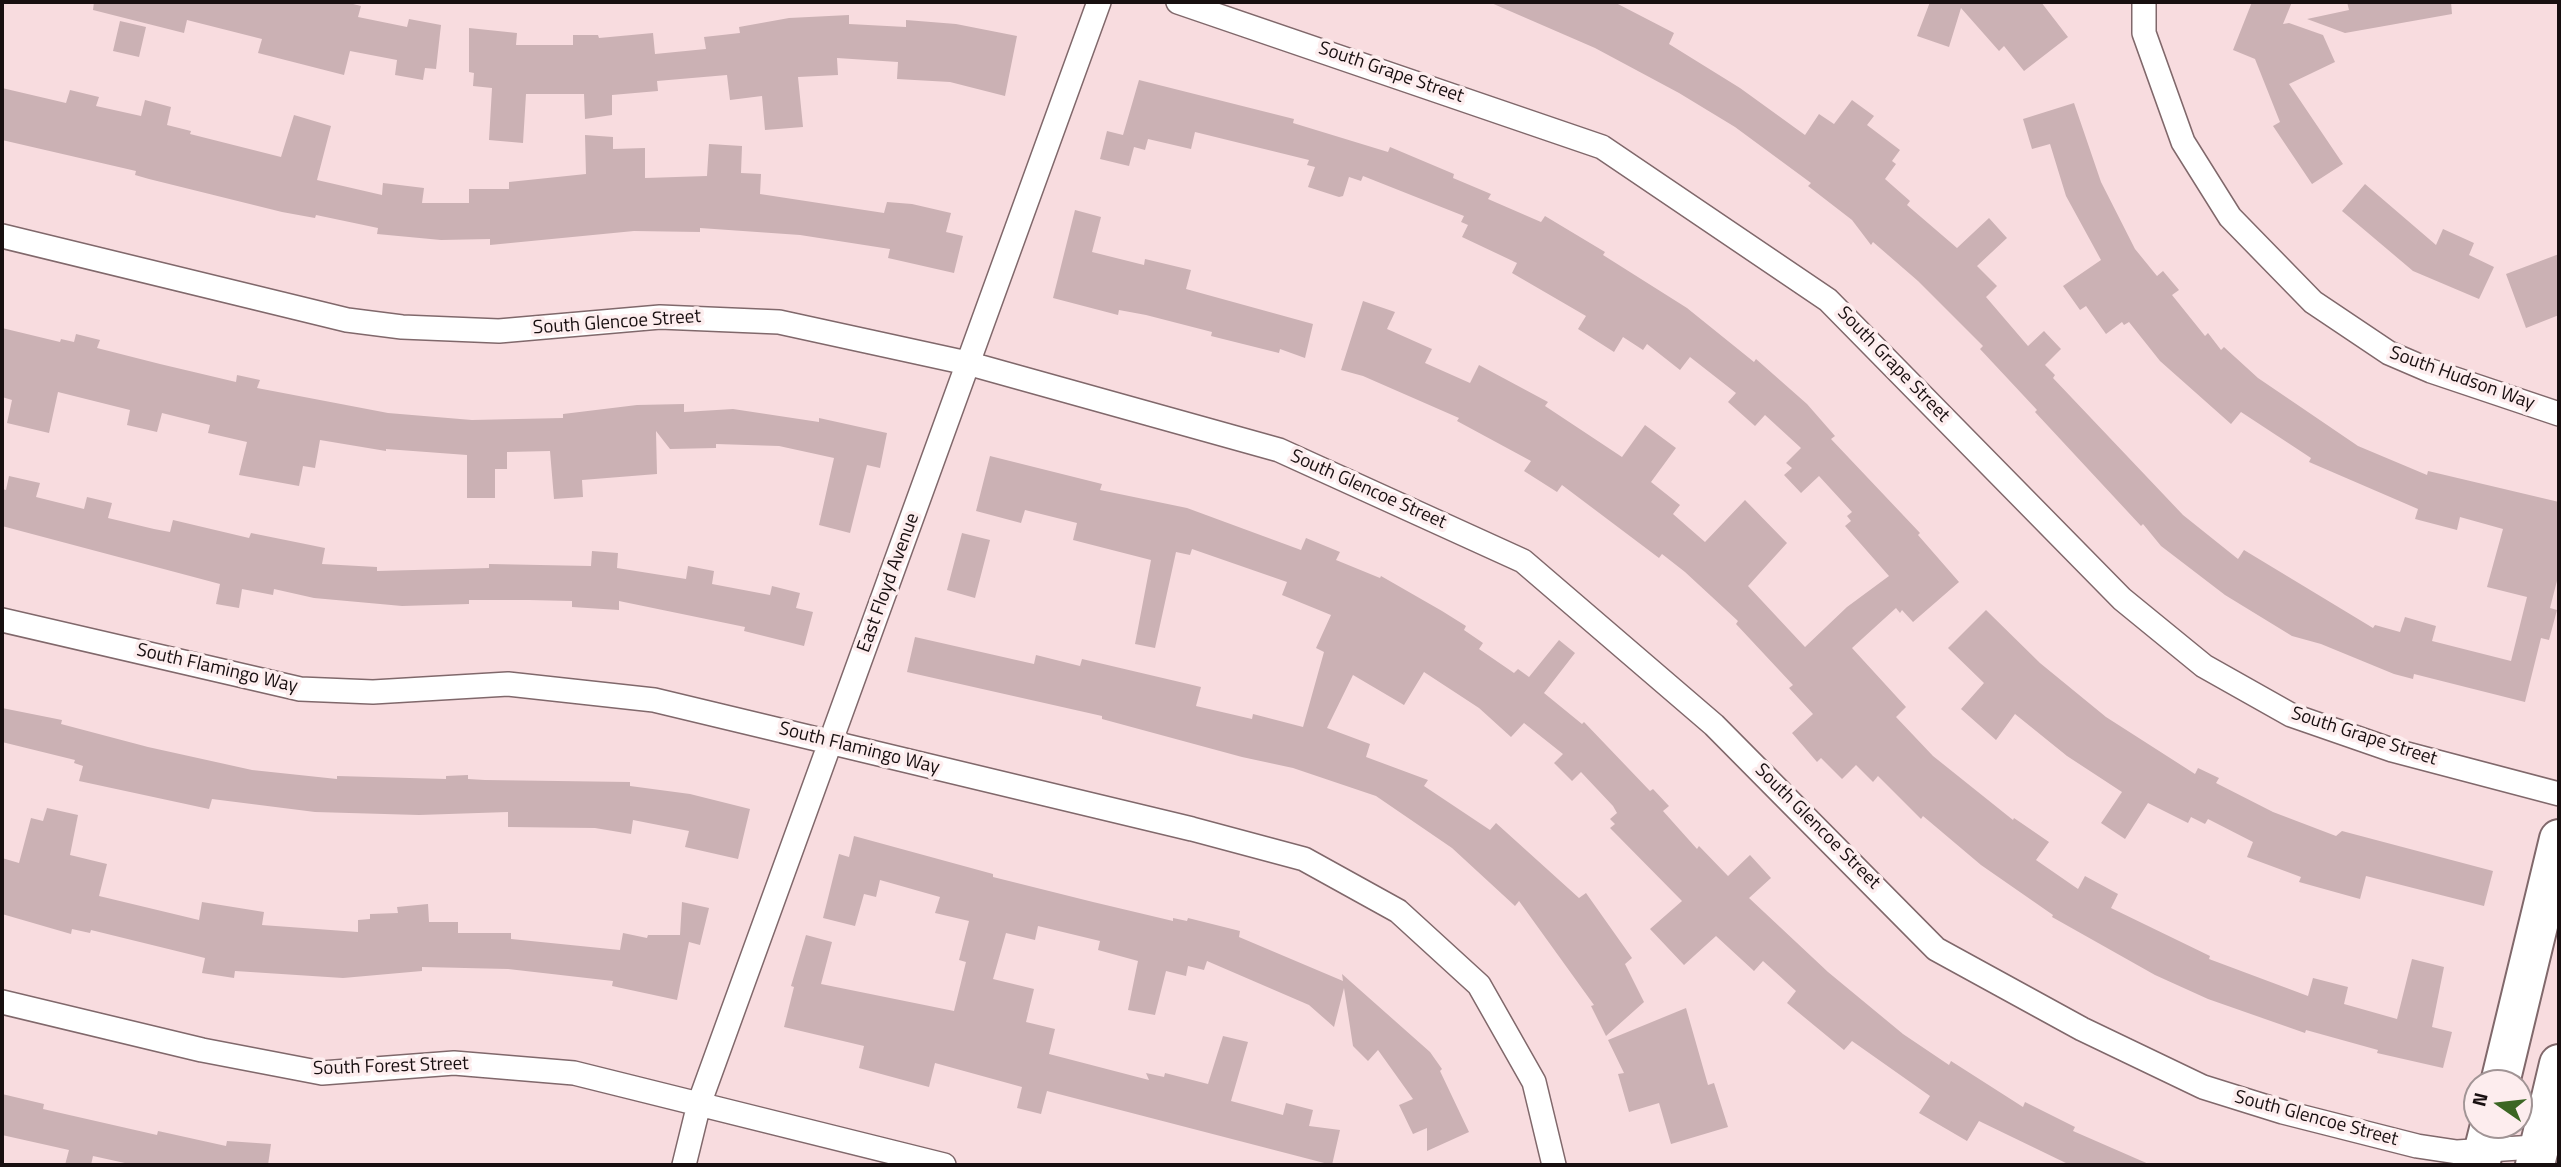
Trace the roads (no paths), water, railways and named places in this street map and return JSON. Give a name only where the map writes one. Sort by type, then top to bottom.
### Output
[{"type":"highway","points":[[2503,1069],[2559,839]]},
{"type":"highway","points":[[2544,1152],[2559,1064]]},
{"type":"street","name":"East Floyd Avenue","points":[[684,1165],[699,1104],[1099,2]]},
{"type":"street","name":"South Grape Street","points":[[1178,2],[1602,147],[1828,300],[2122,599],[2204,666],[2291,715],[2392,750],[2559,794]]},
{"type":"street","name":"South Hudson Way","points":[[2144,2],[2144,33],[2182,142],[2230,217],[2312,302],[2389,353],[2431,371],[2559,414]]},
{"type":"street","name":"South Glencoe Street","points":[[2,236],[347,320],[402,327],[499,331],[660,317],[716,317],[779,322],[967,363],[1279,450],[1523,561],[1714,725],[1936,949],[2082,1029],[2203,1087],[2283,1112],[2417,1146],[2457,1152],[2484,1147],[2544,1152]]},
{"type":"street","name":"South Flamingo Way","points":[[2,620],[300,689],[373,692],[508,684],[654,700],[1304,859],[1398,911],[1479,985],[1534,1082],[1554,1165]]},
{"type":"street","name":"South Forest Street","points":[[2,1002],[202,1050],[322,1073],[467,1064],[574,1073],[944,1165]]}]
